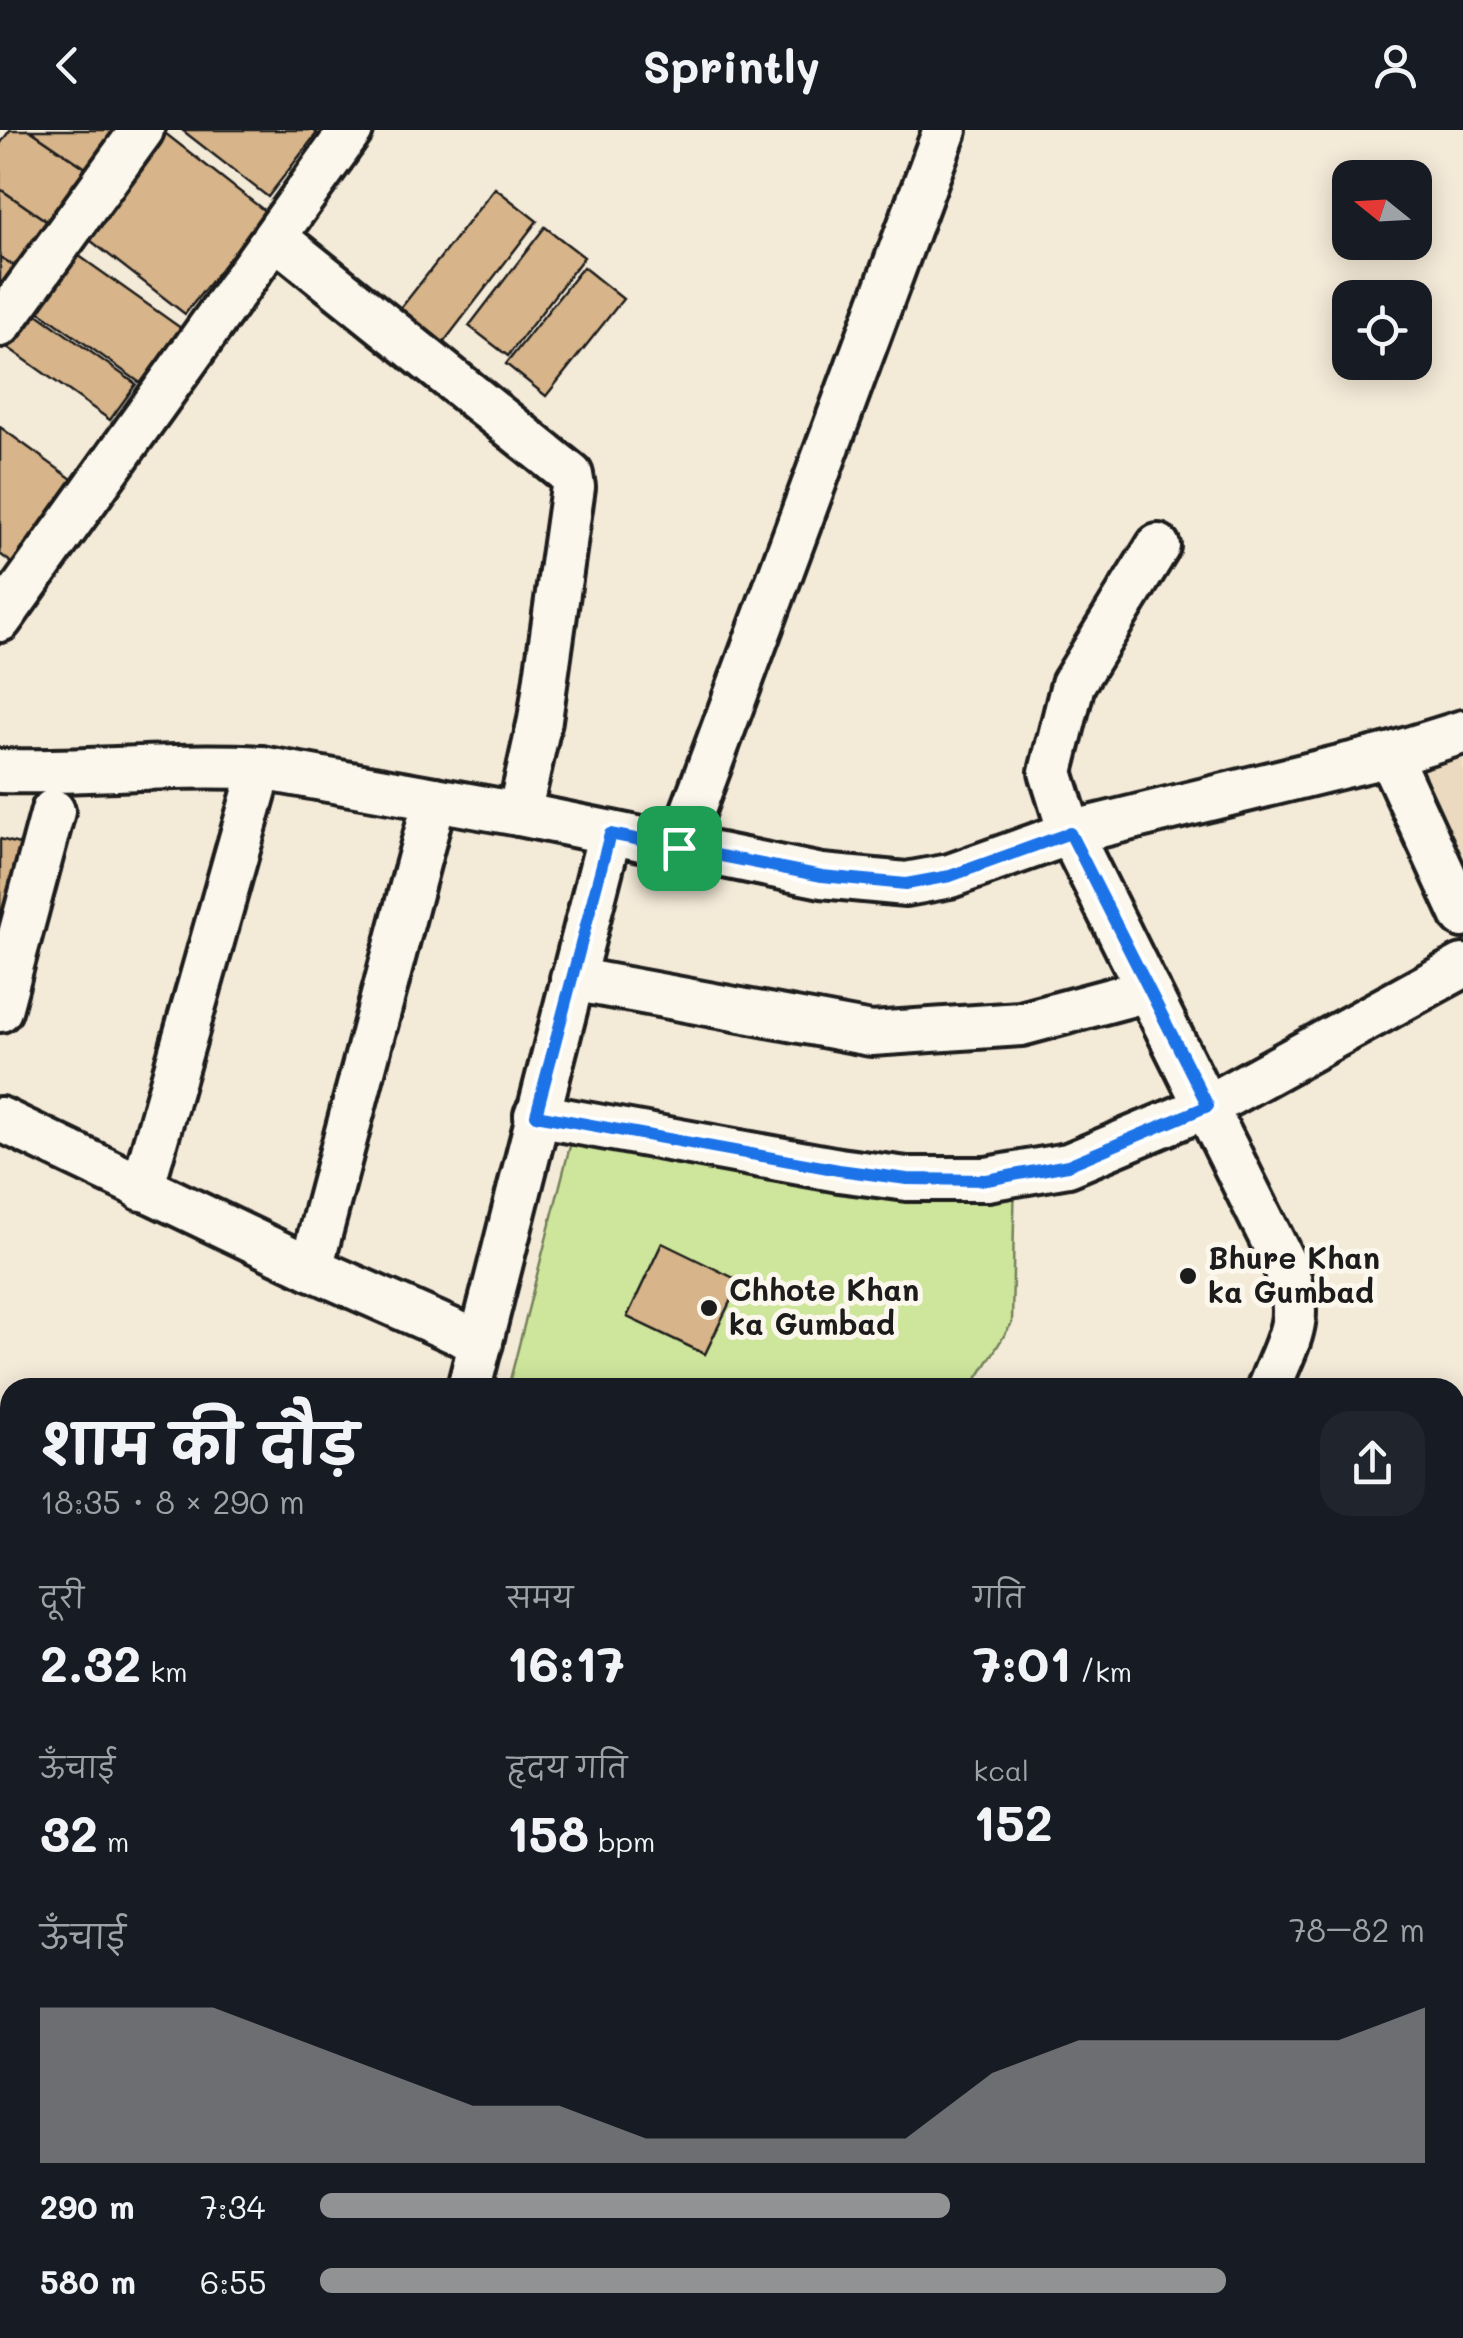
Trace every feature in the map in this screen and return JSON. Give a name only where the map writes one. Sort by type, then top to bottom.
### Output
[{"type":"street","points":[[0,325],[142,130]]},
{"type":"street","points":[[0,620],[350,130]]},
{"type":"street","points":[[679,848],[945,130]]},
{"type":"street","points":[[276,238],[571,475],[573,488],[540,720],[519,814]]},
{"type":"street","points":[[1158,546],[1073,684],[1051,772],[1070,833],[1286,1268],[1296,1319],[1274,1378]]},
{"type":"street","points":[[0,771],[262,768],[519,814],[822,876],[906,884],[950,876],[1070,833],[1389,755],[1463,732]]},
{"type":"street","points":[[1389,755],[1463,916]]},
{"type":"street","points":[[142,1190],[262,768]]},
{"type":"street","points":[[311,1268],[435,798]]},
{"type":"street","points":[[0,1010],[53,812]]},
{"type":"street","points":[[472,1378],[610,834]]},
{"type":"street","points":[[536,1115],[890,1177],[987,1180],[1068,1165],[1208,1106],[1463,966]]},
{"type":"street","points":[[572,979],[870,1034],[1021,1024],[1148,990]]},
{"type":"street","points":[[0,1120],[142,1190],[482,1343]]},
{"type":"shaded area","points":[[1463,757],[1463,853],[1413,769]]},
{"type":"green space","points":[[571,1142],[1015,1168],[1012,1323],[978,1378],[511,1378]]},
{"type":"building","points":[[10,130],[30,130],[102,179],[58,229],[0,189],[0,144]]},
{"type":"building","points":[[30,130],[139,130],[102,179]]},
{"type":"building","points":[[161,130],[266,212],[185,314],[77,230]]},
{"type":"building","points":[[182,130],[313,130],[317,133],[268,197]]},
{"type":"building","points":[[495,188],[537,221],[440,347],[397,313]]},
{"type":"building","points":[[0,189],[58,229],[24,272],[0,257]]},
{"type":"building","points":[[545,227],[584,257],[508,356],[469,326]]},
{"type":"building","points":[[68,248],[185,331],[146,387],[29,304]]},
{"type":"building","points":[[0,257],[24,272],[0,302]]},
{"type":"building","points":[[583,267],[623,299],[546,396],[506,364]]},
{"type":"building","points":[[23,304],[136,384],[110,420],[0,342]]},
{"type":"building","points":[[0,427],[72,479],[12,563],[0,554]]},
{"type":"building","points":[[0,839],[35,848],[0,934]]},
{"type":"building","points":[[662,1243],[740,1281],[705,1354],[627,1317]]},
{"type":"place","name":"Bhure Khan ka Gumbad","points":[[1188,1276]]},
{"type":"place","name":"Chhote Khan ka Gumbad","points":[[709,1308]]},
{"type":"route","points":[[1070,833],[1208,1106],[1068,1165],[987,1180],[907,1179],[839,1170],[536,1115],[610,834],[679,848],[822,876],[906,884],[950,876],[1070,833]]}]
